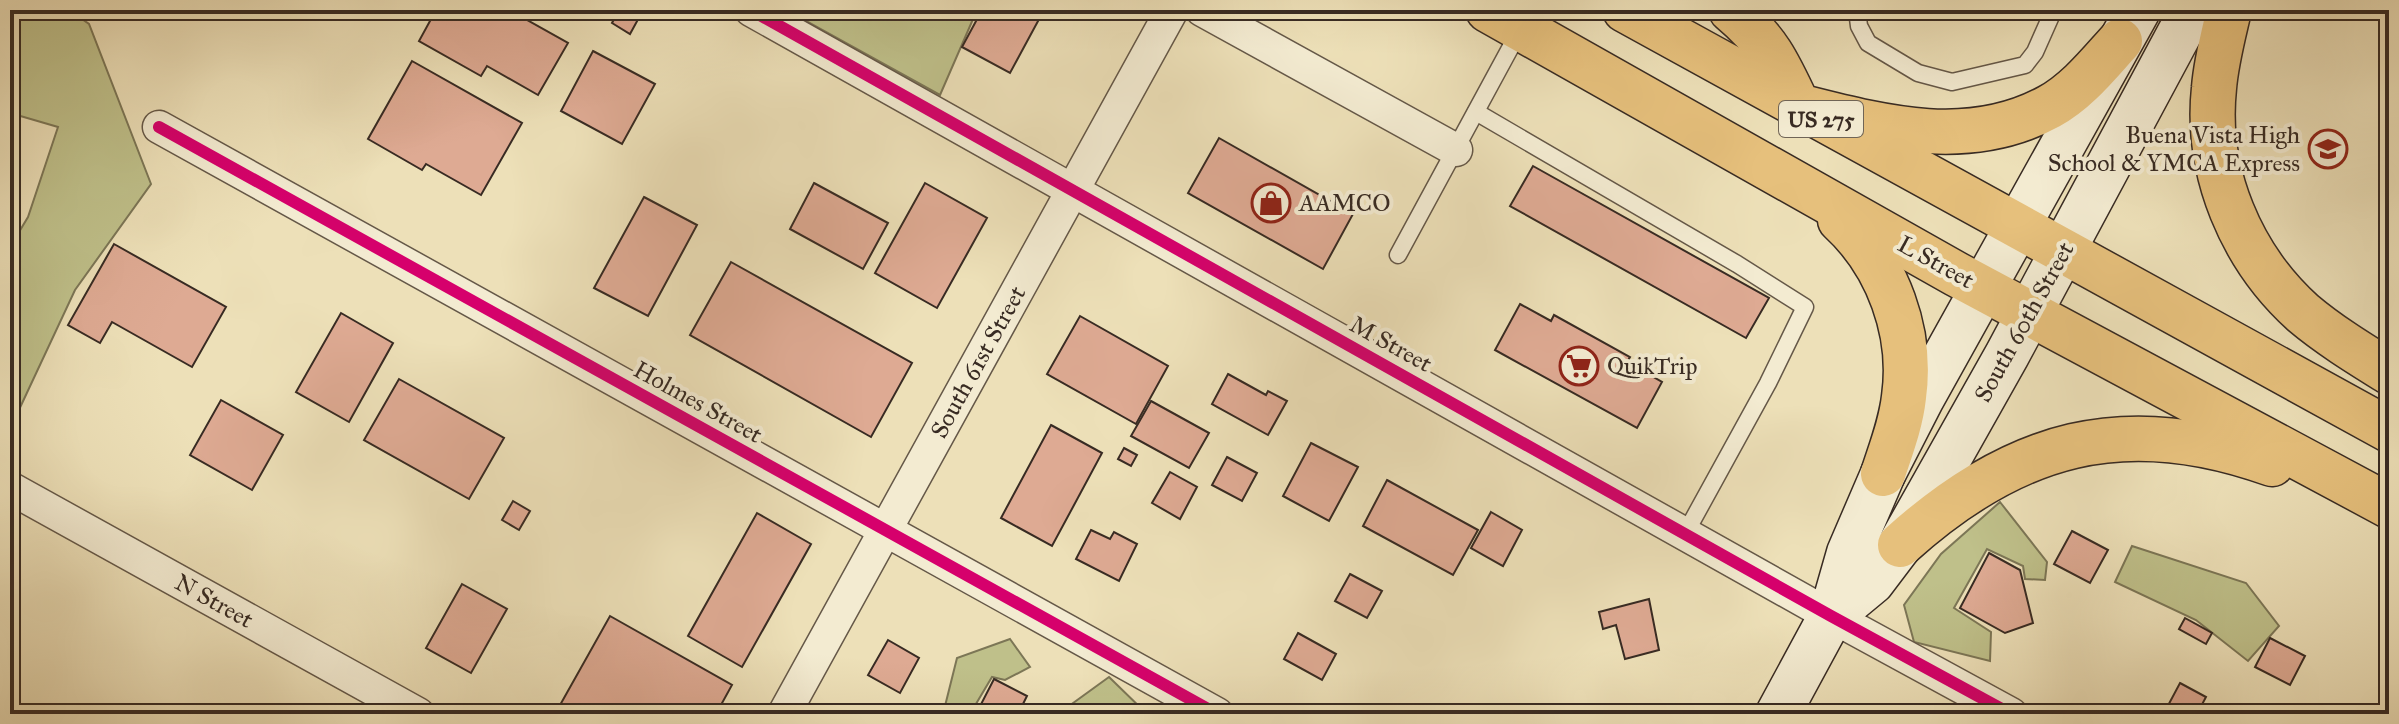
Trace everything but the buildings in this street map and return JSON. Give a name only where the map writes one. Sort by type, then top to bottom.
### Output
[{"type":"main road","name":"US 275","points":[[1625,10],[2389,430]]},
{"type":"main road","points":[[1731,10],[1764,41],[1778,61],[1798,106],[1906,131],[1948,133],[1981,130],[2020,120],[2051,106],[2087,77],[2129,25]]},
{"type":"main road","name":"South 60th Street","points":[[1831,616],[1872,582],[1900,545],[2063,252],[2192,10]]},
{"type":"main road","points":[[2229,10],[2218,60],[2212,118],[2216,160],[2231,211],[2250,249],[2278,287],[2304,314],[2389,372]]},
{"type":"main road","name":"L Street","points":[[1504,20],[2029,314],[2389,508]]},
{"type":"main road","name":"South 60th Street","points":[[1778,714],[1831,616],[1849,553],[1883,474],[2129,25]]},
{"type":"main road","points":[[1802,188],[1861,240],[1875,260],[1890,292],[1902,330],[1907,354],[1905,397],[1883,474]]},
{"type":"main road","points":[[1900,545],[1929,518],[1978,484],[2033,457],[2103,439],[2186,441],[2247,455],[2389,508]]},
{"type":"street","name":"M Street","points":[[751,10],[2011,714]]},
{"type":"street","name":"South 61st Street","points":[[784,714],[1172,10]]},
{"type":"street","points":[[1202,10],[1456,150]]},
{"type":"street","name":"Holmes Street","points":[[159,127],[1217,714]]},
{"type":"street","name":"N Street","points":[[10,488],[397,709]]},
{"type":"lane","points":[[1857,10],[1859,26],[1868,43],[1918,73],[1952,82],[2025,65],[2035,52],[2054,12]]},
{"type":"lane","points":[[1398,255],[1476,112],[1504,20]]},
{"type":"lane","points":[[1476,112],[1805,307],[1768,383],[1685,534]]},
{"type":"green space","points":[[10,10],[69,10],[89,24],[151,184],[75,290],[10,429],[10,247],[28,217],[58,127],[10,113]]},
{"type":"green space","points":[[786,10],[977,10],[940,95]]},
{"type":"green space","points":[[2000,502],[2047,562],[2045,580],[2025,579],[2023,566],[1987,549],[1954,608],[1991,632],[1990,661],[1914,642],[1904,605],[1941,554]]},
{"type":"green space","points":[[2132,546],[2246,583],[2279,626],[2248,661],[2196,620],[2115,582]]},
{"type":"green space","points":[[1010,639],[1030,667],[1005,680],[992,677],[970,714],[943,714],[957,658]]},
{"type":"green space","points":[[1109,677],[1147,714],[1058,714]]},
{"type":"cycle path","points":[[751,10],[2011,714]]},
{"type":"cycle path","points":[[159,127],[1217,714]]},
{"type":"place","name":"Buena Vista High School & YMCA Express","points":[[2328,149]]},
{"type":"place","name":"AAMCO","points":[[1271,203]]},
{"type":"place","name":"QuikTrip","points":[[1579,366]]}]
